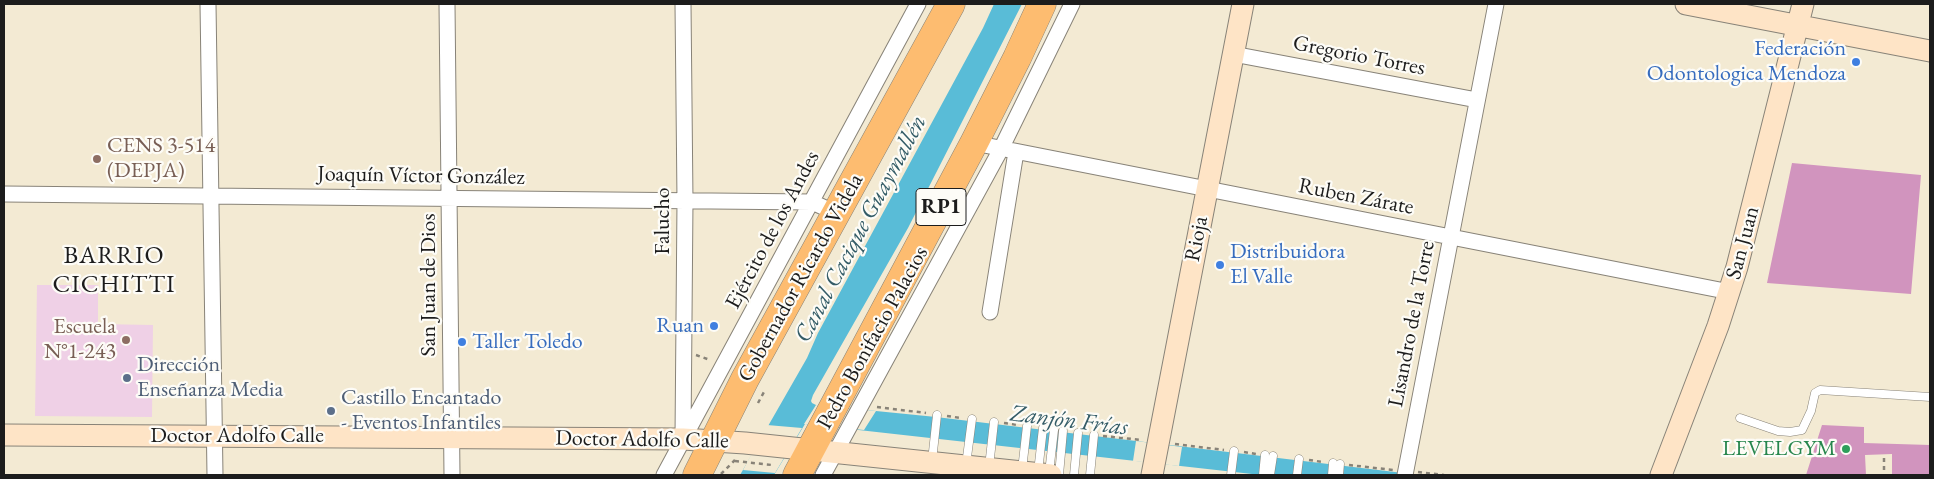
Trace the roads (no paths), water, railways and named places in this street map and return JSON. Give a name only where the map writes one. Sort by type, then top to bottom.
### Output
[{"type":"highway","name":"Gobernador Ricardo Videla","points":[[696,475],[745,379],[824,207],[951,4]]},
{"type":"highway","name":"RP1","points":[[797,475],[781,453],[841,417],[1042,4]]},
{"type":"street","points":[[208,4],[215,475]]},
{"type":"street","name":"San Juan de Dios","points":[[447,4],[452,475]]},
{"type":"street","name":"Falucho","points":[[682,4],[685,200],[684,439]]},
{"type":"street","name":"Ejército de los Andes","points":[[664,475],[724,366],[824,207],[918,4]]},
{"type":"street","name":"Pedro Bonifacio Palacios","points":[[841,417],[1001,148],[1072,4]]},
{"type":"street","name":"Rioja","points":[[1154,461],[1243,4]]},
{"type":"street","name":"Lisandro de la Torre","points":[[1405,474],[1496,4]]},
{"type":"street","points":[[1686,4],[1930,52]]},
{"type":"street","name":"San Juan","points":[[1661,475],[1730,292],[1803,4]]},
{"type":"street","name":"Gregorio Torres","points":[[1233,54],[1477,100]]},
{"type":"street","name":"Ruben Zárate","points":[[974,143],[1730,292]]},
{"type":"street","points":[[990,312],[1016,152]]},
{"type":"street","name":"Joaquín Víctor González","points":[[4,194],[685,200],[824,207]]},
{"type":"street","name":"Doctor Adolfo Calle","points":[[4,435],[714,440],[781,453],[932,463],[1044,474]]},
{"type":"street","points":[[781,453],[823,475]]},
{"type":"lane","points":[[1740,418],[1778,431],[1790,432],[1802,430],[1811,411],[1815,393],[1820,390],[1930,397]]},
{"type":"lane","points":[[932,463],[936,416]]},
{"type":"lane","points":[[966,466],[971,420]]},
{"type":"lane","points":[[988,469],[994,423]]},
{"type":"lane","points":[[1027,427],[1025,448],[1044,474]]},
{"type":"lane","points":[[1043,429],[1041,450],[1044,474]]},
{"type":"lane","points":[[1044,474],[1051,452],[1054,431]]},
{"type":"lane","points":[[1044,474],[1061,453],[1063,432]]},
{"type":"lane","points":[[1074,475],[1078,434]]},
{"type":"lane","points":[[1090,475],[1094,436]]},
{"type":"lane","points":[[1231,474],[1234,452]]},
{"type":"lane","points":[[1263,475],[1269,456],[1270,475]]},
{"type":"lane","points":[[1297,475],[1299,460]]},
{"type":"lane","points":[[1332,475],[1337,464],[1339,475]]},
{"type":"water","points":[[994,4],[1022,4],[908,228],[813,395],[812,403],[816,405],[936,417],[1420,475],[1261,475],[805,424],[774,475],[740,475],[807,358],[818,333],[983,28]]},
{"type":"place","name":"Federación Odontologica Mendoza","points":[[1856,62]]},
{"type":"place","name":"CENS 3-514 (DEPJA)","points":[[97,159]]},
{"type":"place","name":"Distribuidora El Valle","points":[[1220,265]]},
{"type":"place","name":"Ruan","points":[[714,326]]},
{"type":"place","name":"Escuela N°1-243","points":[[126,340]]},
{"type":"place","name":"Taller Toledo","points":[[462,342]]},
{"type":"place","name":"Dirección Enseñanza Media","points":[[127,378]]},
{"type":"place","name":"Castillo Encantado - Eventos Infantiles","points":[[331,411]]},
{"type":"place","name":"LEVELGYM","points":[[1846,449]]},
{"type":"district","name":"BARRIO CICHITTI","points":[[114,270]]},
{"type":"water label","name":"Canal Cacique Guaymallén","points":[[861,229]]},
{"type":"water label","name":"Zanjón Frías","points":[[1069,421]]}]
